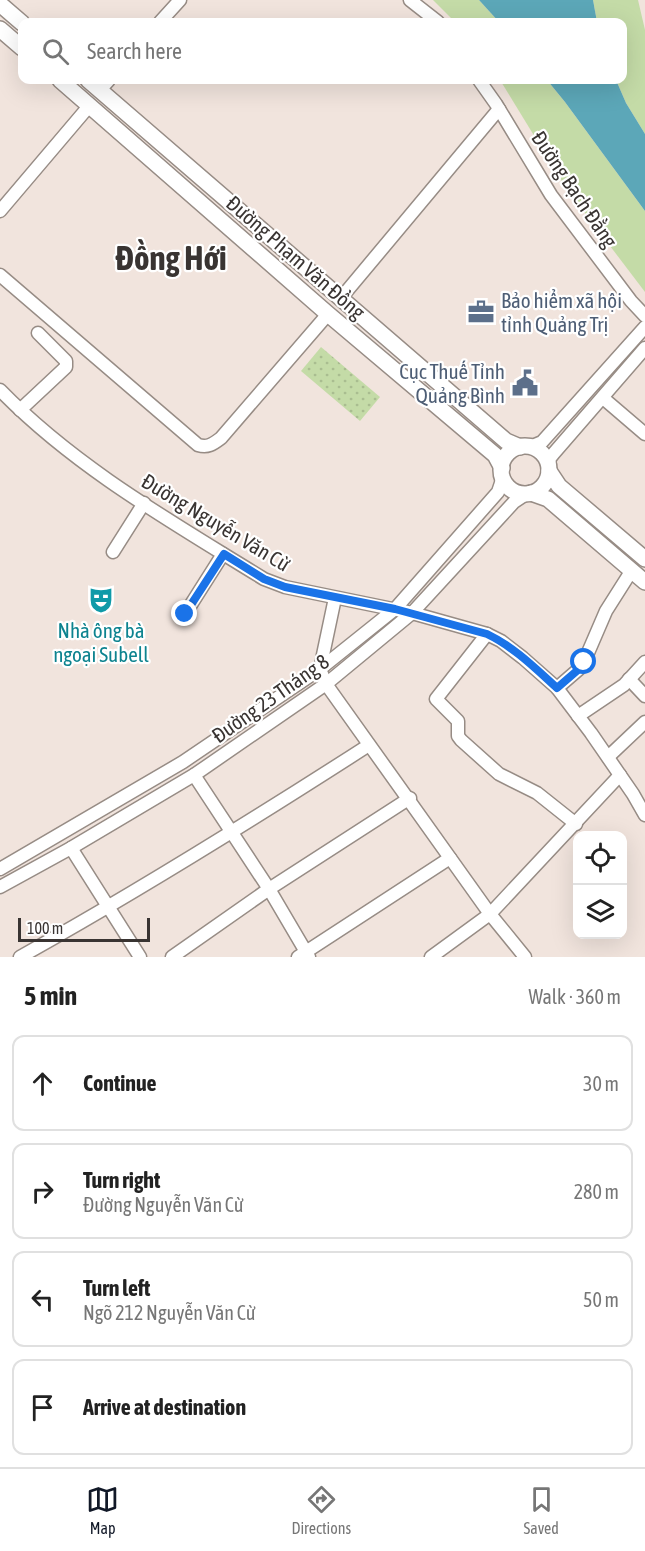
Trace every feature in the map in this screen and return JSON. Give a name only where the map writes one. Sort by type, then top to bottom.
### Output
[{"type":"main road","points":[[0,4],[18,20]]},
{"type":"main road","points":[[0,29],[18,45]]},
{"type":"main road","name":"Đường Phạm Văn Đồng","points":[[65,84],[328,314],[495,455],[502,472]]},
{"type":"main road","points":[[90,105],[99,84]]},
{"type":"main road","name":"Đường Phạm Văn Đồng","points":[[100,84],[341,298],[507,441],[525,447]]},
{"type":"main road","points":[[328,314],[341,298]]},
{"type":"main road","points":[[645,559],[559,486],[542,453],[525,447],[507,454],[502,472],[508,486],[513,491],[548,499],[645,582]]},
{"type":"main road","points":[[528,493],[541,488],[546,482],[549,468]]},
{"type":"street","points":[[164,18],[180,0]]},
{"type":"street","points":[[410,0],[433,18]]},
{"type":"street","name":"Đường Bạch Đằng","points":[[481,84],[499,109],[551,195],[631,301],[645,316]]},
{"type":"street","points":[[0,211],[90,105]]},
{"type":"street","points":[[341,298],[499,109]]},
{"type":"street","points":[[0,275],[198,446],[204,447],[221,438],[328,314]]},
{"type":"street","points":[[525,447],[542,442],[645,327]]},
{"type":"street","points":[[20,410],[66,367],[66,361],[38,333]]},
{"type":"street","points":[[549,468],[550,458],[645,348]]},
{"type":"street","name":"Đường Nguyễn Văn Cừ","points":[[0,390],[55,442],[144,503],[264,579],[285,587],[412,613],[487,634],[501,641],[557,688],[608,757],[645,815]]},
{"type":"street","points":[[603,398],[645,434]]},
{"type":"street","name":"Đường 23 Tháng 8","points":[[0,869],[183,762],[320,669],[395,609],[498,492],[502,472]]},
{"type":"street","name":"Đường 23 Tháng 8","points":[[0,887],[194,775],[326,684],[412,613],[514,502],[528,493]]},
{"type":"street","points":[[113,552],[144,503]]},
{"type":"street","points":[[185,614],[224,554]]},
{"type":"street","points":[[557,688],[584,662],[606,611],[632,570]]},
{"type":"street","points":[[335,598],[320,669],[326,684],[410,798],[490,914],[525,957]]},
{"type":"street","points":[[487,634],[437,697],[438,702],[458,721],[458,736],[461,740],[499,774],[537,793],[576,824]]},
{"type":"street","points":[[578,716],[624,685],[645,662]]},
{"type":"street","points":[[629,679],[645,696]]},
{"type":"street","points":[[608,757],[645,722]]},
{"type":"street","points":[[20,957],[108,908],[232,833],[369,745]]},
{"type":"street","points":[[194,775],[269,889],[304,955],[450,858]]},
{"type":"street","points":[[438,955],[490,914],[620,775]]},
{"type":"street","points":[[172,957],[269,889],[410,798]]},
{"type":"street","points":[[71,848],[140,957]]},
{"type":"green space","points":[[433,0],[479,0],[495,18],[451,18]]},
{"type":"green space","points":[[593,0],[638,0],[645,30],[645,134],[626,103],[618,84],[627,84],[627,18],[596,18]]},
{"type":"green space","points":[[502,84],[550,84],[645,211],[645,292],[566,188]]},
{"type":"green space","points":[[321,347],[380,397],[360,421],[301,371]]},
{"type":"water","points":[[479,0],[593,0],[596,18],[495,18]]},
{"type":"water","points":[[550,84],[618,84],[626,103],[645,134],[645,211]]},
{"type":"place","name":"Bảo hiểm xã hội tỉnh Quảng Trị","points":[[481,312]]},
{"type":"place","name":"Cục Thuế Tỉnh Quảng Bình","points":[[525,383]]},
{"type":"place","name":"Nhà ông bà ngoại Subell","points":[[101,600]]},
{"type":"district","name":"Đồng Hới","points":[[171,258]]},
{"type":"route","points":[[185,614],[224,554],[264,579],[285,587],[395,609],[487,634],[524,658],[557,688],[584,662]]}]
